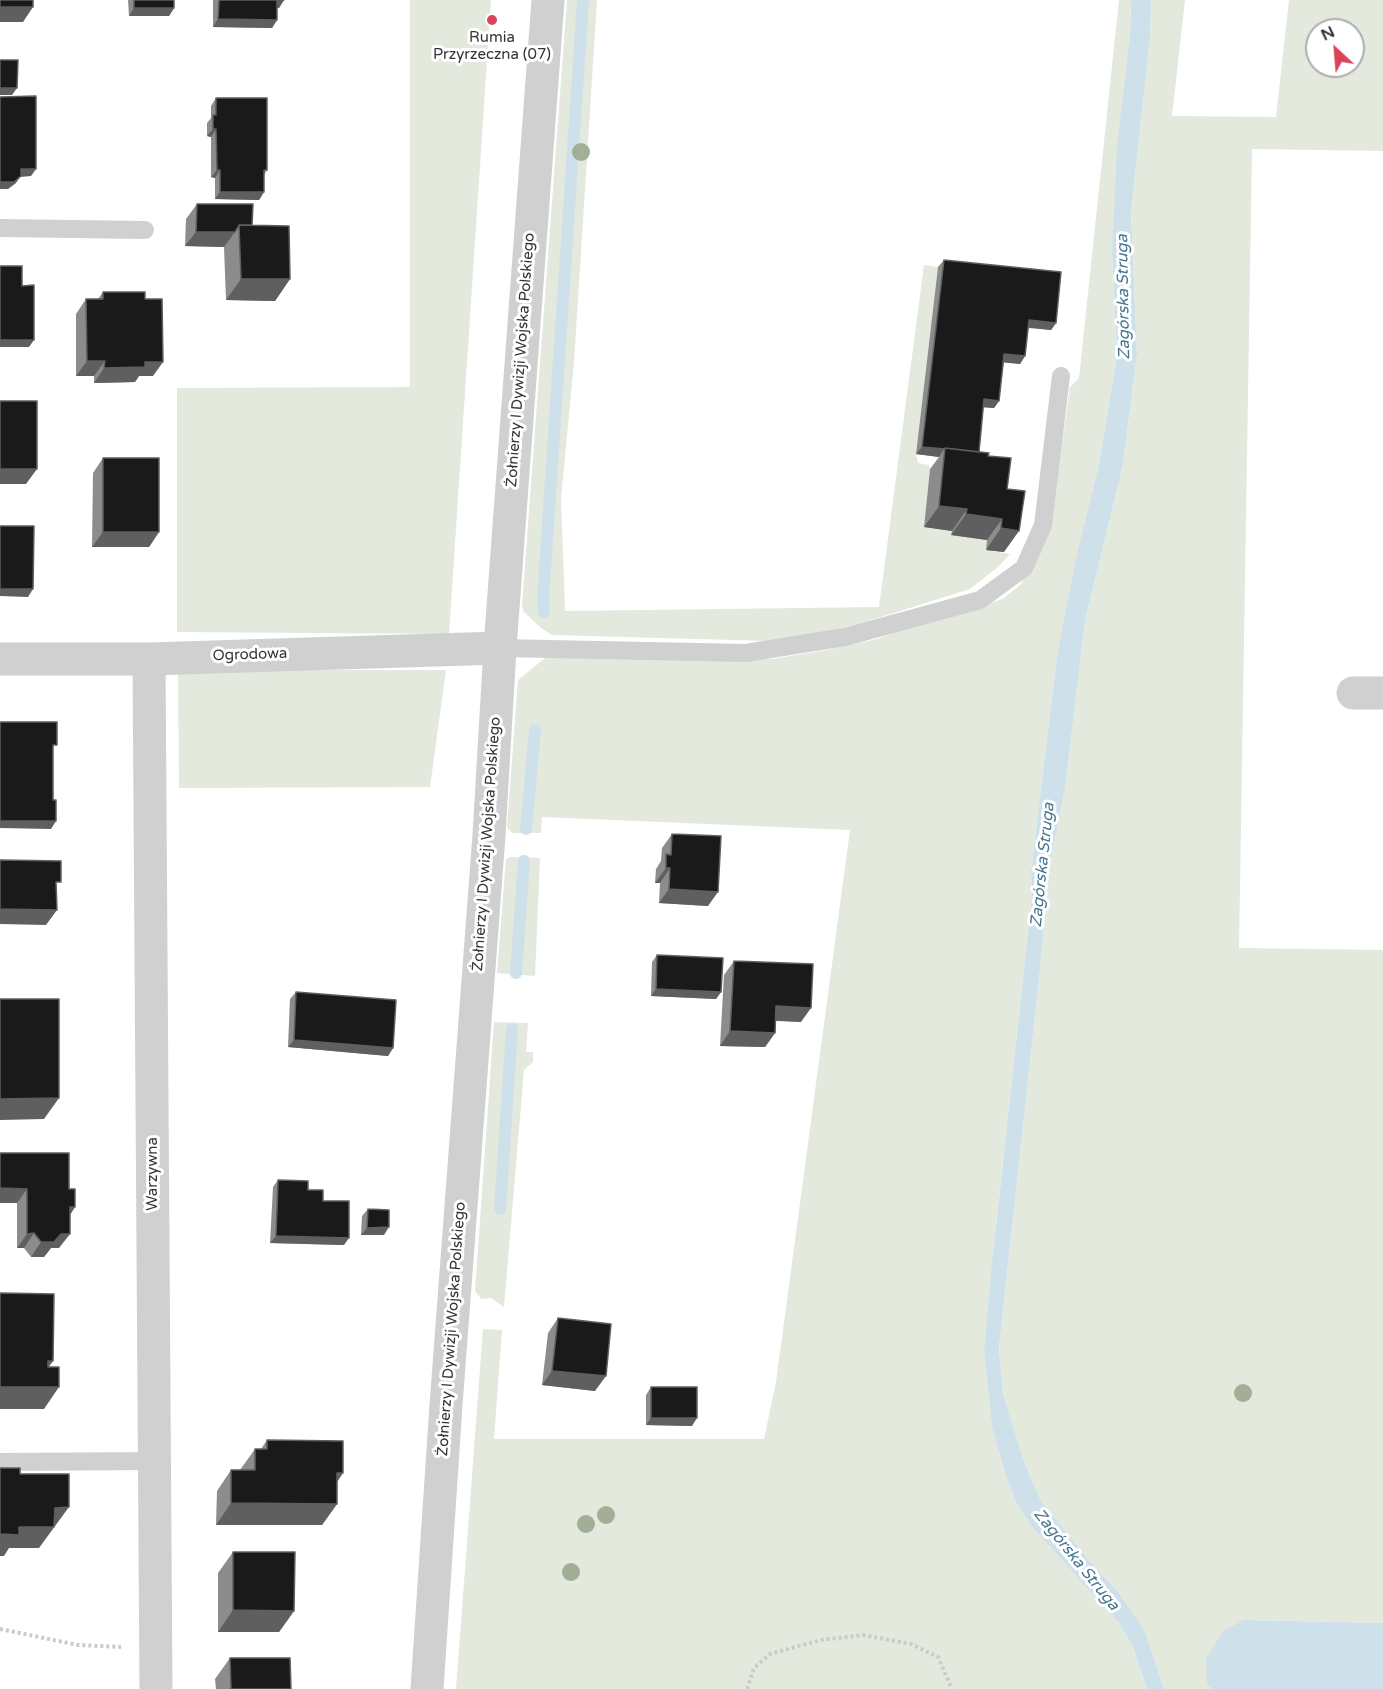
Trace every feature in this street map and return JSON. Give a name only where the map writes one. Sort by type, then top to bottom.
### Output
[{"type":"street","name":"Żołnierzy I Dywizji Wojska Polskiego","points":[[427,1689],[548,0]]},
{"type":"street","name":"Ogrodowa","points":[[0,659],[149,658],[500,648]]},
{"type":"street","name":"Warzywna","points":[[149,658],[156,1689]]},
{"type":"lane","points":[[0,228],[145,230]]},
{"type":"lane","points":[[500,648],[746,653],[845,637],[980,600],[1024,568],[1043,525],[1061,376]]},
{"type":"lane","points":[[0,1462],[155,1461]]},
{"type":"path","points":[[0,1629],[78,1645],[156,1649]]},
{"type":"path","points":[[747,1689],[754,1668],[770,1654],[821,1640],[863,1635],[911,1644],[938,1657],[952,1689]]},
{"type":"shaded area","points":[[410,0],[491,0],[449,634],[177,632],[177,388],[410,387]]},
{"type":"shaded area","points":[[567,0],[597,0],[574,362],[561,499],[565,611],[879,607],[924,265],[938,267],[916,454],[918,463],[929,465],[930,469],[924,527],[952,531],[951,535],[987,540],[986,550],[1010,554],[998,567],[970,589],[859,624],[770,641],[552,635],[524,612],[522,606]]},
{"type":"shaded area","points":[[1119,0],[1131,0],[1112,254],[1117,354],[1099,465],[1057,656],[1031,871],[1032,896],[984,1350],[992,1428],[1016,1502],[1032,1527],[1119,1623],[1133,1647],[1147,1689],[456,1689],[483,1329],[502,1330],[494,1439],[764,1439],[776,1382],[850,830],[542,817],[541,833],[512,833],[507,827],[518,680],[550,654],[773,659],[826,650],[877,639],[903,629],[979,608],[1004,598],[1021,584],[1042,547],[1051,520],[1070,387],[1079,378]]},
{"type":"shaded area","points":[[1151,0],[1185,0],[1172,116],[1276,117],[1289,0],[1383,0],[1383,151],[1252,149],[1239,948],[1383,950],[1383,1623],[1244,1620],[1207,1685],[1212,1689],[1164,1689],[1145,1631],[1119,1593],[1085,1556],[1040,1499],[1023,1459],[1003,1393],[999,1348],[1042,951],[1047,891],[1045,889],[1065,789],[1085,621],[1123,465],[1137,354],[1131,212],[1150,38]]},
{"type":"shaded area","points":[[178,670],[446,670],[430,787],[179,788]]},
{"type":"shaded area","points":[[511,857],[540,858],[535,976],[497,973],[506,859]]},
{"type":"shaded area","points":[[494,1022],[528,1023],[526,1052],[533,1052],[533,1062],[524,1070],[504,1307],[491,1298],[481,1299],[475,1291]]},
{"type":"water","name":"Zagórska Struga","points":[[1131,0],[1151,0],[1150,38],[1131,212],[1137,354],[1123,465],[1085,621],[1065,789],[1045,889],[1047,890],[1042,951],[999,1348],[1003,1393],[1023,1459],[1040,1499],[1085,1556],[1119,1593],[1145,1631],[1164,1689],[1147,1689],[1133,1647],[1119,1623],[1032,1527],[1016,1502],[992,1428],[984,1350],[1032,896],[1031,871],[1057,656],[1076,559],[1099,465],[1117,354],[1112,254],[1117,147],[1130,36]]},
{"type":"water","points":[[1244,1620],[1383,1623],[1383,1689],[1212,1689],[1207,1685],[1206,1659],[1223,1631]]},
{"type":"building","points":[[0,0],[33,0],[33,7],[0,7]]},
{"type":"building","points":[[134,0],[174,0],[174,8],[134,8]]},
{"type":"building","points":[[219,0],[277,0],[277,20],[218,19]]},
{"type":"building","points":[[0,60],[18,60],[17,88],[0,88]]},
{"type":"building","points":[[36,96],[36,169],[21,169],[21,176],[14,182],[0,182],[0,97]]},
{"type":"building","points":[[216,98],[267,98],[267,170],[264,170],[264,192],[220,192],[216,129],[213,129]]},
{"type":"building","points":[[197,204],[253,204],[252,225],[239,225],[235,232],[196,232]]},
{"type":"building","points":[[239,225],[289,226],[290,279],[241,279]]},
{"type":"building","points":[[944,260],[1061,272],[1056,323],[1029,320],[1025,356],[1004,354],[999,401],[984,399],[979,452],[922,447]]},
{"type":"building","points":[[0,266],[22,266],[22,286],[34,285],[34,340],[0,340]]},
{"type":"building","points":[[103,292],[145,292],[145,299],[162,299],[163,362],[145,362],[145,367],[104,368],[105,361],[87,361],[86,299],[103,299]]},
{"type":"building","points":[[0,401],[37,401],[37,469],[0,469]]},
{"type":"building","points":[[945,448],[1011,458],[1007,489],[1025,491],[1019,531],[1001,528],[1002,519],[966,514],[967,509],[939,506]]},
{"type":"building","points":[[103,458],[159,458],[159,532],[103,532]]},
{"type":"building","points":[[0,526],[34,526],[33,589],[0,589]]},
{"type":"building","points":[[0,722],[57,722],[57,745],[53,745],[53,800],[56,800],[56,821],[0,821]]},
{"type":"building","points":[[672,834],[721,836],[718,892],[669,889],[670,868],[666,868],[666,854],[671,855]]},
{"type":"building","points":[[0,860],[61,861],[61,882],[56,882],[57,910],[0,909]]},
{"type":"building","points":[[657,955],[723,958],[721,992],[656,989]]},
{"type":"building","points":[[734,961],[813,964],[811,1008],[776,1006],[775,1033],[730,1031]]},
{"type":"building","points":[[296,992],[396,1000],[393,1048],[294,1040]]},
{"type":"building","points":[[0,999],[59,999],[59,1098],[0,1099]]},
{"type":"building","points":[[0,1153],[69,1153],[69,1189],[75,1189],[75,1207],[70,1207],[70,1234],[61,1234],[54,1242],[41,1242],[34,1233],[27,1234],[27,1189],[0,1188]]},
{"type":"building","points":[[278,1180],[308,1181],[308,1190],[323,1190],[323,1201],[349,1201],[349,1238],[276,1236]]},
{"type":"building","points":[[368,1209],[389,1210],[389,1227],[367,1228]]},
{"type":"building","points":[[0,1293],[54,1294],[53,1361],[48,1361],[48,1367],[59,1367],[59,1387],[0,1387]]},
{"type":"building","points":[[558,1318],[611,1324],[606,1376],[552,1371]]},
{"type":"building","points":[[651,1387],[697,1387],[697,1418],[651,1418]]},
{"type":"building","points":[[267,1440],[343,1441],[343,1473],[337,1473],[337,1504],[231,1503],[231,1470],[255,1470],[255,1449],[267,1449]]},
{"type":"building","points":[[0,1468],[20,1468],[20,1474],[69,1474],[69,1507],[55,1508],[54,1527],[19,1527],[19,1535],[0,1534]]},
{"type":"building","points":[[233,1552],[295,1552],[294,1611],[233,1610]]},
{"type":"building","points":[[230,1658],[290,1658],[291,1689],[231,1689]]},
{"type":"waterway","points":[[544,612],[543,599],[583,0]]},
{"type":"waterway","points":[[526,829],[535,730]]},
{"type":"waterway","points":[[516,973],[524,861]]},
{"type":"waterway","points":[[500,1209],[512,1029]]},
{"type":"place","name":"Rumia Przyrzeczna (07)","points":[[492,20]]}]
